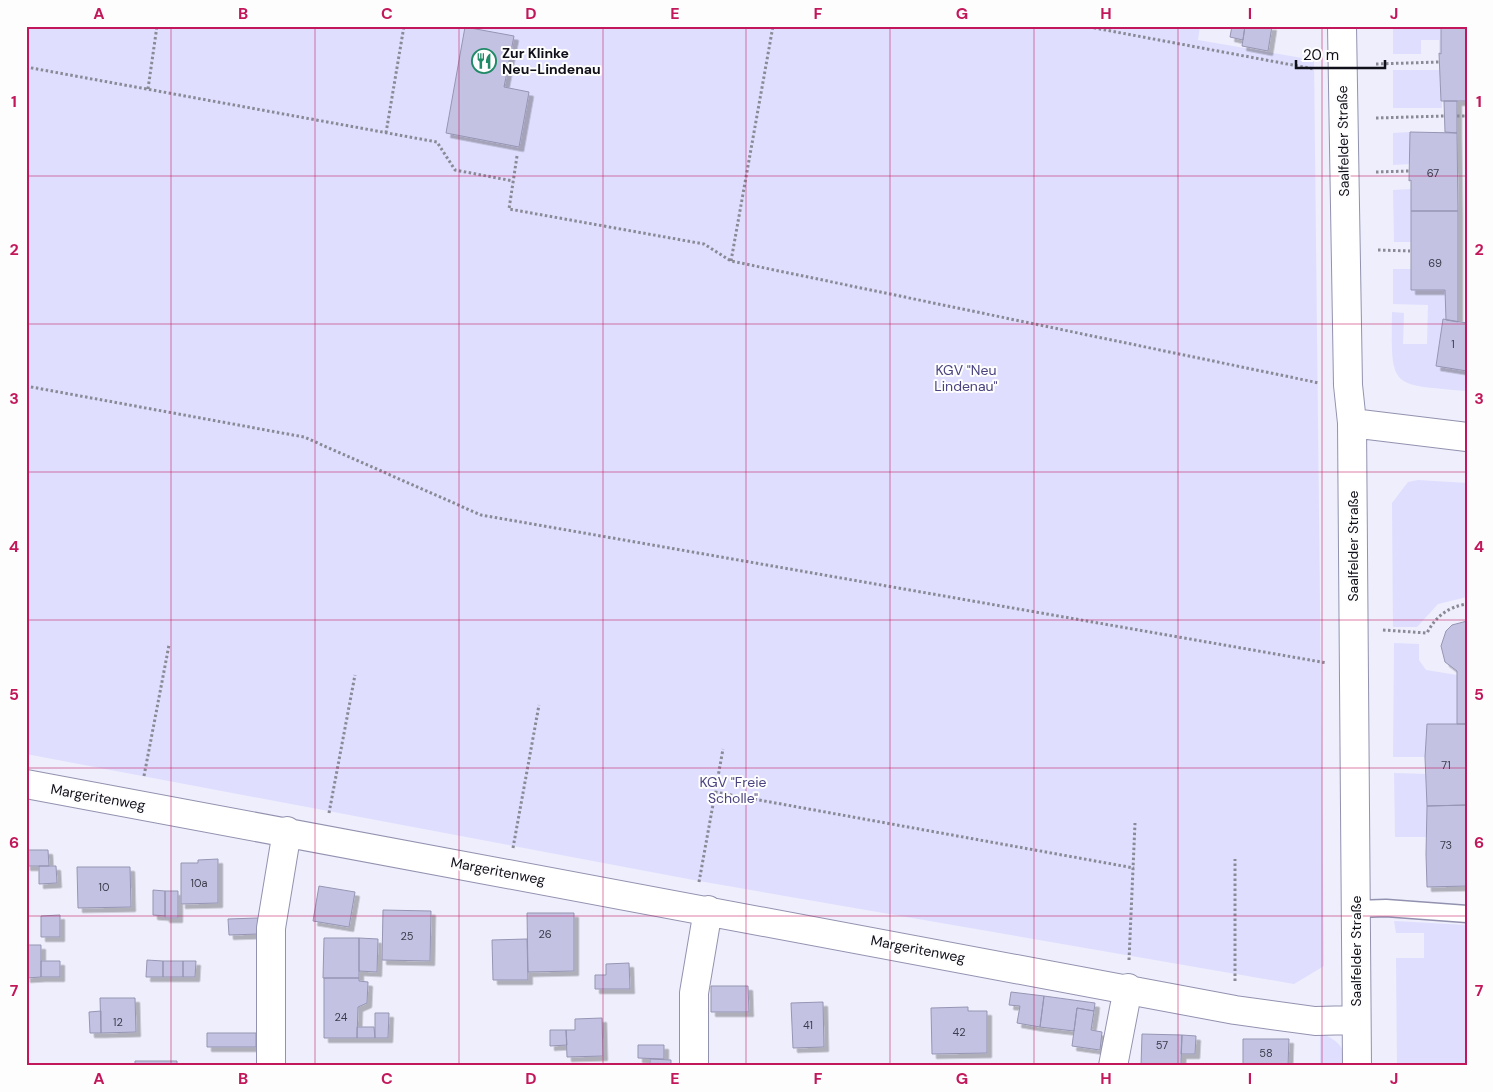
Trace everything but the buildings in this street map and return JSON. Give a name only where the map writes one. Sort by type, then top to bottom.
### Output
[{"type":"street","name":"Saalfelder Straße","points":[[1342,26],[1348,385],[1352,423],[1356,1066]]},
{"type":"street","points":[[1352,423],[1467,437]]},
{"type":"street","name":"Margeritenweg","points":[[26,784],[701,908],[1128,988],[1235,1010],[1315,1021],[1356,1020]]},
{"type":"street","points":[[272,1066],[271,928],[287,831]]},
{"type":"street","points":[[694,1066],[694,993],[701,908]]},
{"type":"street","points":[[1113,1066],[1128,988]]},
{"type":"lane","points":[[1356,909],[1386,908],[1467,914]]},
{"type":"path","points":[[148,89],[157,26]]},
{"type":"path","points":[[386,133],[404,26]]},
{"type":"path","points":[[731,261],[773,26]]},
{"type":"path","points":[[1084,26],[1342,74]]},
{"type":"path","points":[[1376,64],[1439,62]]},
{"type":"path","points":[[26,66],[436,142],[454,170],[513,181]]},
{"type":"path","points":[[1376,118],[1444,116]]},
{"type":"path","points":[[1457,116],[1467,116]]},
{"type":"path","points":[[517,156],[509,210],[704,244],[731,261],[1319,383]]},
{"type":"path","points":[[1376,172],[1409,172]]},
{"type":"path","points":[[1378,250],[1410,250]]},
{"type":"path","points":[[26,386],[304,437],[481,515],[1318,662]]},
{"type":"path","points":[[1380,630],[1427,633],[1433,621],[1443,612],[1467,604]]},
{"type":"path","points":[[144,775],[169,645]]},
{"type":"path","points":[[328,819],[355,675]]},
{"type":"path","points":[[514,844],[539,705]]},
{"type":"path","points":[[701,908],[715,792],[723,749]]},
{"type":"path","points":[[715,792],[1134,868]]},
{"type":"path","points":[[1128,988],[1135,823]]},
{"type":"path","points":[[1235,859],[1235,990]]},
{"type":"green space","name":"KGV \"Neu Lindenau\"","points":[[26,26],[1200,26],[1198,40],[1314,60],[1324,966],[1294,984],[699,881],[26,754]]},
{"type":"green space","points":[[1393,26],[1441,26],[1441,54],[1439,53],[1439,40],[1421,40],[1421,54],[1393,54]]},
{"type":"green space","points":[[1393,70],[1441,70],[1442,108],[1393,108]]},
{"type":"green space","points":[[1410,132],[1410,164],[1393,165],[1393,133]]},
{"type":"green space","points":[[1411,189],[1411,242],[1394,242],[1393,190]]},
{"type":"green space","points":[[1393,269],[1411,269],[1445,290],[1446,320],[1443,320],[1436,365],[1467,371],[1466,391],[1422,387],[1400,378],[1395,369],[1392,356],[1392,312],[1404,313],[1403,344],[1427,344],[1428,305],[1393,304]]},
{"type":"green space","points":[[1418,480],[1467,483],[1467,597],[1438,604],[1417,627],[1393,627],[1392,503],[1408,482]]},
{"type":"green space","points":[[1394,643],[1419,644],[1419,660],[1426,670],[1457,675],[1457,724],[1427,757],[1393,757]]},
{"type":"green space","points":[[1394,773],[1427,774],[1427,837],[1395,837]]},
{"type":"green space","points":[[1394,921],[1467,925],[1467,1066],[1397,1066],[1396,958],[1424,958],[1424,933],[1396,933]]},
{"type":"green space","points":[[1320,1033],[1336,1041],[1343,1049],[1349,1066],[1320,1066]]},
{"type":"place","name":"Zur Klinke Neu-Lindenau","points":[[484,61]]},
{"type":"park label","name":"KGV \"Freie Scholle\"","points":[[733,790]]}]
